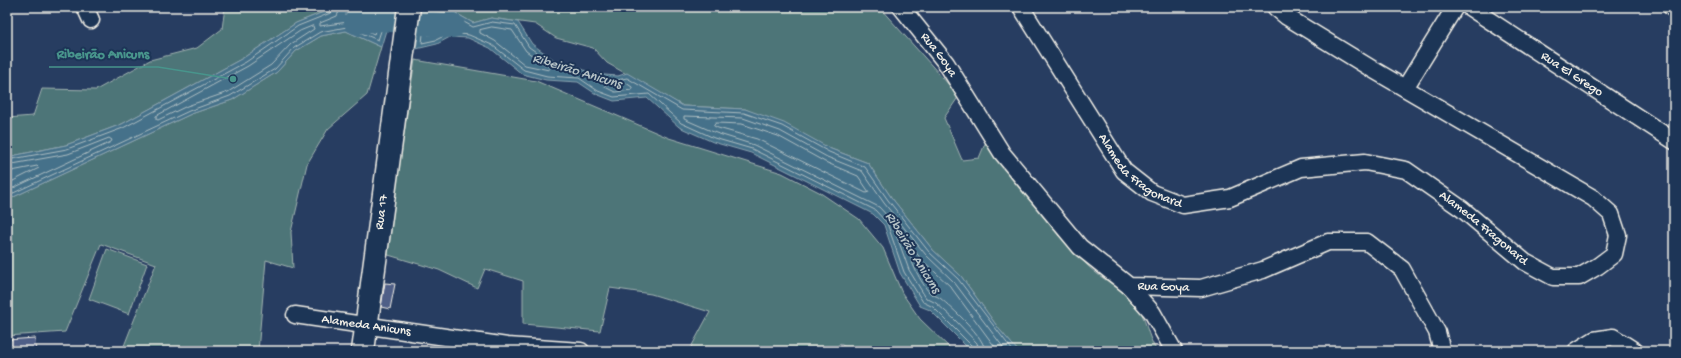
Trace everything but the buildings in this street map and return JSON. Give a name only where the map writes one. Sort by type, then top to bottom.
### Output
[{"type":"street","name":"Rua 17","points":[[363,351],[409,7]]},
{"type":"street","name":"Rua Goya","points":[[902,7],[946,63],[1002,153],[1080,247],[1129,286],[1201,288],[1263,270],[1328,242],[1367,242],[1402,269],[1437,332],[1442,351]]},
{"type":"street","name":"Alameda Fragonard","points":[[1021,7],[1124,171],[1152,193],[1183,204],[1230,198],[1301,168],[1365,162],[1406,170],[1462,209],[1525,262],[1553,277],[1579,277],[1598,266],[1614,254],[1618,235],[1611,214],[1593,198],[1405,88],[1294,21],[1275,7]]},
{"type":"street","points":[[1405,88],[1455,7]]},
{"type":"street","name":"Rua El Grego","points":[[1469,7],[1674,141]]},
{"type":"street","points":[[1129,286],[1152,312],[1174,351]]},
{"type":"street","name":"Alameda Anicuns","points":[[295,315],[507,349],[582,351]]},
{"type":"street","points":[[1576,351],[1594,340],[1613,337],[1635,350]]},
{"type":"green space","points":[[225,7],[336,7],[296,23],[243,58],[122,124],[66,145],[7,157],[7,118],[33,116],[42,89],[96,90],[150,60],[197,48],[222,29]]},
{"type":"green space","points":[[422,7],[879,7],[959,96],[944,118],[962,160],[979,158],[987,139],[1022,189],[1073,251],[1094,271],[1125,293],[1136,304],[1142,314],[1157,351],[1018,351],[999,329],[961,276],[933,250],[891,197],[868,163],[831,149],[745,109],[683,106],[607,63],[593,48],[556,38],[535,24],[491,18],[473,23],[454,12],[434,13],[422,10]]},
{"type":"green space","points":[[346,31],[381,47],[367,95],[328,129],[307,164],[291,232],[293,268],[266,260],[258,351],[122,351],[156,264],[101,244],[65,332],[7,336],[7,200],[191,114],[232,100],[277,72],[296,51],[321,36]]},
{"type":"green space","points":[[415,60],[536,81],[669,138],[782,173],[819,192],[859,219],[883,248],[902,293],[920,319],[953,351],[849,351],[840,343],[835,351],[689,351],[710,312],[651,294],[610,288],[600,331],[523,324],[523,281],[485,269],[477,288],[439,270],[385,254]]},
{"type":"green space","points":[[107,249],[147,264],[129,314],[89,299]]},
{"type":"water","points":[[336,7],[393,7],[381,47],[346,31],[321,36],[296,51],[277,72],[232,100],[191,114],[7,200],[7,157],[66,145],[122,124],[243,58],[296,23]]},
{"type":"water","points":[[422,10],[434,13],[454,12],[473,23],[491,18],[518,22],[532,44],[557,62],[576,66],[592,74],[618,76],[627,73],[683,106],[745,109],[784,123],[831,149],[868,163],[891,197],[933,250],[961,276],[999,329],[1018,351],[971,351],[930,310],[920,306],[900,273],[884,225],[873,214],[751,153],[713,142],[679,127],[647,98],[614,101],[596,94],[578,82],[546,80],[522,74],[490,48],[468,38],[450,37],[437,44],[416,49]]},
{"type":"waterway","name":"Ribeirão Anicuns","points":[[356,22],[381,19],[453,26]]},
{"type":"place","name":"Ribeirão Anicuns","points":[[233,79]]}]
